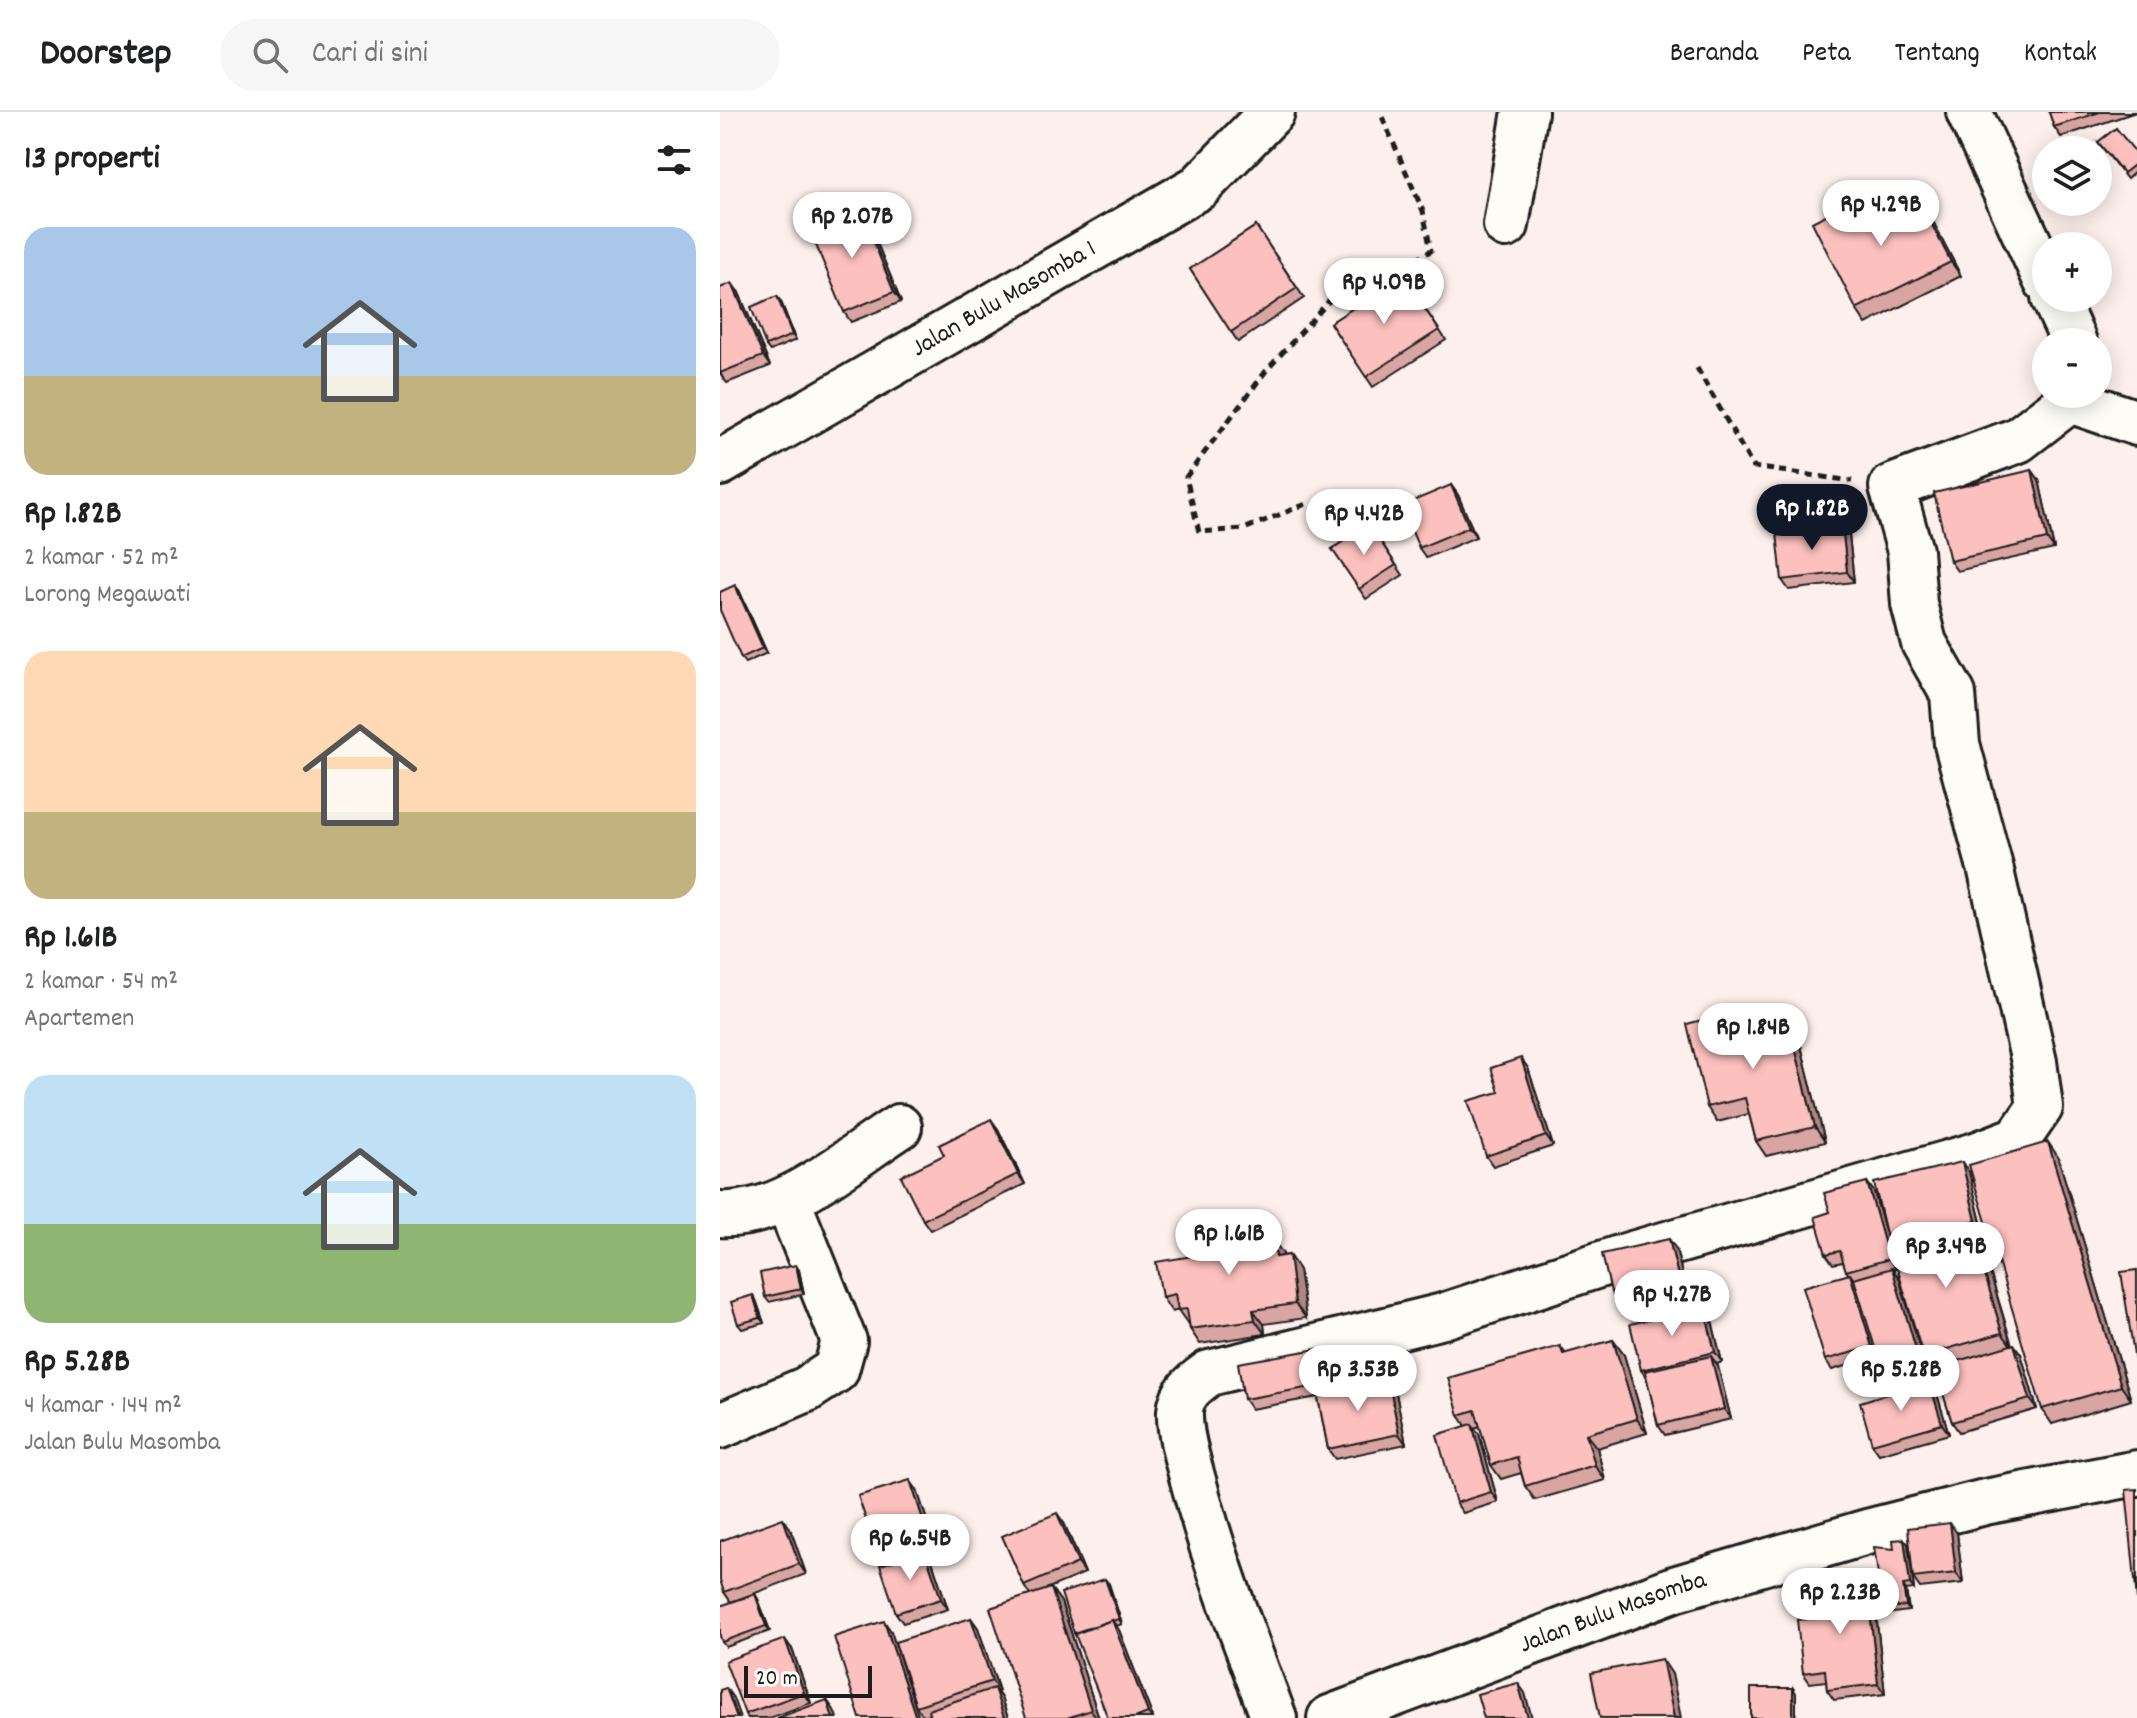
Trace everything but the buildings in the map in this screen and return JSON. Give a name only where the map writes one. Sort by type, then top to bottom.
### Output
[{"type":"street","name":"Jalan Bulu Masomba 1","points":[[720,463],[1199,187],[1272,112]]},
{"type":"street","points":[[1506,225],[1525,112]]},
{"type":"street","points":[[1969,112],[2032,249]]},
{"type":"street","points":[[1274,1718],[1210,1545],[1189,1465],[1180,1412],[1184,1395],[1194,1383],[1209,1373],[1443,1316],[1642,1251],[1973,1156],[2018,1139],[2034,1120],[2040,1107],[2034,1062],[1991,871],[1957,744],[1953,694],[1924,643],[1914,604],[1910,551],[1892,487],[2018,440],[2057,408]]},
{"type":"street","points":[[2099,408],[2137,423]]},
{"type":"street","points":[[720,1214],[751,1214],[787,1199],[899,1127]]},
{"type":"street","points":[[720,1426],[807,1389],[836,1370],[844,1341],[787,1199]]},
{"type":"street","name":"Jalan Bulu Masomba","points":[[1330,1718],[1674,1589],[1867,1532],[1985,1502],[2137,1473]]},
{"type":"path","points":[[1306,504],[1244,529],[1199,532],[1186,477],[1266,371],[1329,301],[1431,251],[1423,211],[1380,112]]},
{"type":"path","points":[[1697,368],[1753,467],[1892,487]]}]
